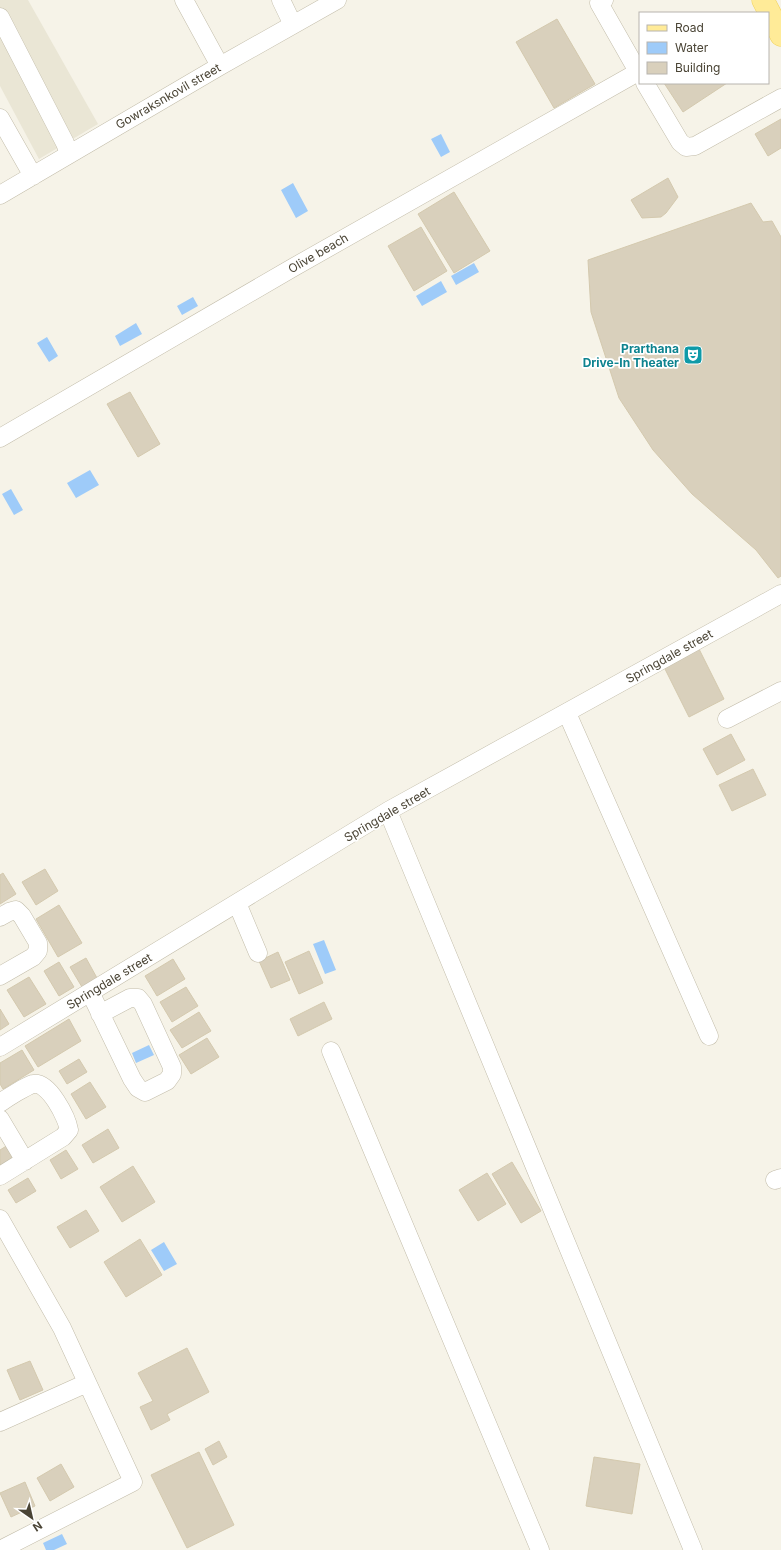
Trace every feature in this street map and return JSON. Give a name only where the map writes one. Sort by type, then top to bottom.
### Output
[{"type":"main road","points":[[763,0],[781,34]]},
{"type":"main road","points":[[776,0],[781,10]]},
{"type":"street","points":[[184,0],[220,66]]},
{"type":"street","points":[[281,0],[293,25]]},
{"type":"street","name":"Gowraksnkovil street","points":[[0,195],[220,66],[337,0]]},
{"type":"street","points":[[604,0],[599,3],[639,73]]},
{"type":"street","points":[[0,16],[65,143],[69,154]]},
{"type":"street","name":"Olive beach","points":[[0,438],[294,267],[639,78]]},
{"type":"street","points":[[645,84],[680,142],[686,147],[695,146],[781,98]]},
{"type":"street","points":[[0,118],[33,176]]},
{"type":"street","name":"Springdale street","points":[[0,1047],[388,811],[781,594]]},
{"type":"street","points":[[727,719],[781,691]]},
{"type":"street","points":[[567,713],[708,1036]]},
{"type":"street","points":[[388,811],[693,1550]]},
{"type":"street","points":[[238,903],[258,953]]},
{"type":"street","points":[[0,917],[16,910],[22,916],[38,943],[38,951],[33,957],[0,976]]},
{"type":"street","points":[[90,992],[100,1014],[132,1079],[138,1088],[145,1092],[167,1081],[172,1074],[172,1067],[143,1004],[138,998],[130,998],[100,1014]]},
{"type":"street","points":[[331,1051],[540,1550]]},
{"type":"street","points":[[0,1103],[33,1084],[41,1085],[48,1090],[68,1121],[69,1130],[63,1137],[0,1176]]},
{"type":"street","points":[[0,1119],[25,1161]]},
{"type":"street","points":[[0,1219],[62,1328],[133,1482],[0,1550]]},
{"type":"street","points":[[0,1422],[87,1383]]},
{"type":"shaded area","points":[[0,0],[28,0],[98,124],[39,159],[0,86]]},
{"type":"water","points":[[441,134],[450,152],[441,157],[431,139]]},
{"type":"water","points":[[293,183],[308,211],[296,218],[281,190]]},
{"type":"water","points":[[474,263],[479,272],[456,285],[451,276]]},
{"type":"water","points":[[441,281],[447,292],[422,306],[416,296]]},
{"type":"water","points":[[193,297],[198,306],[182,315],[177,306]]},
{"type":"water","points":[[136,323],[142,334],[120,346],[115,336]]},
{"type":"water","points":[[47,337],[58,356],[49,362],[37,343]]},
{"type":"water","points":[[90,470],[99,485],[76,498],[67,483]]},
{"type":"water","points":[[11,489],[23,510],[14,515],[2,494]]},
{"type":"water","points":[[324,940],[336,970],[325,974],[313,944]]},
{"type":"water","points":[[149,1045],[154,1055],[136,1063],[132,1053]]},
{"type":"water","points":[[164,1242],[177,1264],[164,1271],[151,1250]]},
{"type":"water","points":[[62,1534],[67,1544],[54,1550],[46,1550],[43,1543]]},
{"type":"building","points":[[557,19],[595,84],[554,108],[516,42]]},
{"type":"building","points":[[665,84],[725,84],[683,112]]},
{"type":"building","points":[[781,119],[781,148],[768,156],[755,134]]},
{"type":"building","points":[[668,178],[678,197],[666,213],[661,217],[642,218],[631,200]]},
{"type":"building","points":[[454,192],[490,251],[454,273],[418,214]]},
{"type":"building","name":"Prarthana Drive-In Theater","points":[[751,203],[763,222],[772,221],[781,237],[781,576],[778,578],[756,550],[692,494],[653,450],[619,398],[591,312],[588,260]]},
{"type":"building","points":[[421,227],[447,271],[414,291],[388,246]]},
{"type":"building","points":[[130,392],[160,444],[138,457],[107,404]]},
{"type":"building","points":[[697,645],[724,699],[689,717],[662,663]]},
{"type":"building","points":[[731,734],[745,760],[717,775],[703,749]]},
{"type":"building","points":[[753,769],[766,795],[732,811],[719,785]]},
{"type":"building","points":[[45,869],[58,891],[36,905],[22,882]]},
{"type":"building","points":[[3,873],[16,894],[0,904],[0,875]]},
{"type":"building","points":[[59,905],[82,943],[58,957],[36,919]]},
{"type":"building","points":[[309,951],[323,983],[299,994],[285,962]]},
{"type":"building","points":[[278,952],[290,980],[271,988],[259,961]]},
{"type":"building","points":[[86,958],[97,978],[82,987],[70,967]]},
{"type":"building","points":[[173,959],[185,979],[157,996],[145,976]]},
{"type":"building","points":[[59,962],[74,987],[59,996],[44,971]]},
{"type":"building","points":[[29,977],[46,1004],[24,1017],[7,990]]},
{"type":"building","points":[[186,987],[198,1006],[172,1022],[160,1002]]},
{"type":"building","points":[[324,1002],[332,1019],[298,1036],[290,1019]]},
{"type":"building","points":[[0,1009],[9,1024],[0,1030]]},
{"type":"building","points":[[199,1012],[211,1031],[182,1048],[170,1030]]},
{"type":"building","points":[[69,1019],[81,1041],[38,1067],[25,1046]]},
{"type":"building","points":[[207,1038],[219,1057],[191,1074],[179,1055]]},
{"type":"building","points":[[22,1050],[34,1070],[3,1089],[0,1084],[0,1063]]},
{"type":"building","points":[[79,1059],[87,1072],[67,1084],[59,1071]]},
{"type":"building","points":[[90,1082],[106,1107],[86,1119],[71,1094]]},
{"type":"building","points":[[108,1129],[119,1148],[93,1163],[82,1145]]},
{"type":"building","points":[[8,1145],[15,1157],[0,1166],[0,1150]]},
{"type":"building","points":[[66,1150],[78,1169],[61,1179],[50,1160]]},
{"type":"building","points":[[512,1162],[541,1211],[521,1223],[492,1174]]},
{"type":"building","points":[[133,1166],[155,1202],[122,1222],[100,1187]]},
{"type":"building","points":[[487,1173],[506,1204],[478,1221],[459,1190]]},
{"type":"building","points":[[28,1178],[36,1191],[16,1203],[8,1190]]},
{"type":"building","points":[[86,1210],[99,1231],[70,1248],[57,1227]]},
{"type":"building","points":[[140,1239],[162,1275],[126,1297],[104,1262]]},
{"type":"building","points":[[187,1348],[209,1392],[167,1414],[170,1420],[151,1430],[140,1407],[153,1401],[138,1373]]},
{"type":"building","points":[[30,1361],[43,1390],[20,1400],[7,1370]]},
{"type":"building","points":[[219,1441],[227,1457],[213,1465],[205,1449]]},
{"type":"building","points":[[199,1452],[234,1525],[187,1548],[151,1475]]},
{"type":"building","points":[[594,1457],[640,1464],[632,1514],[586,1506]]},
{"type":"building","points":[[61,1464],[74,1487],[50,1501],[37,1478]]},
{"type":"building","points":[[25,1482],[35,1506],[11,1517],[0,1493]]},
{"type":"place","name":"Prarthana Drive-In Theater","points":[[693,355]]}]
